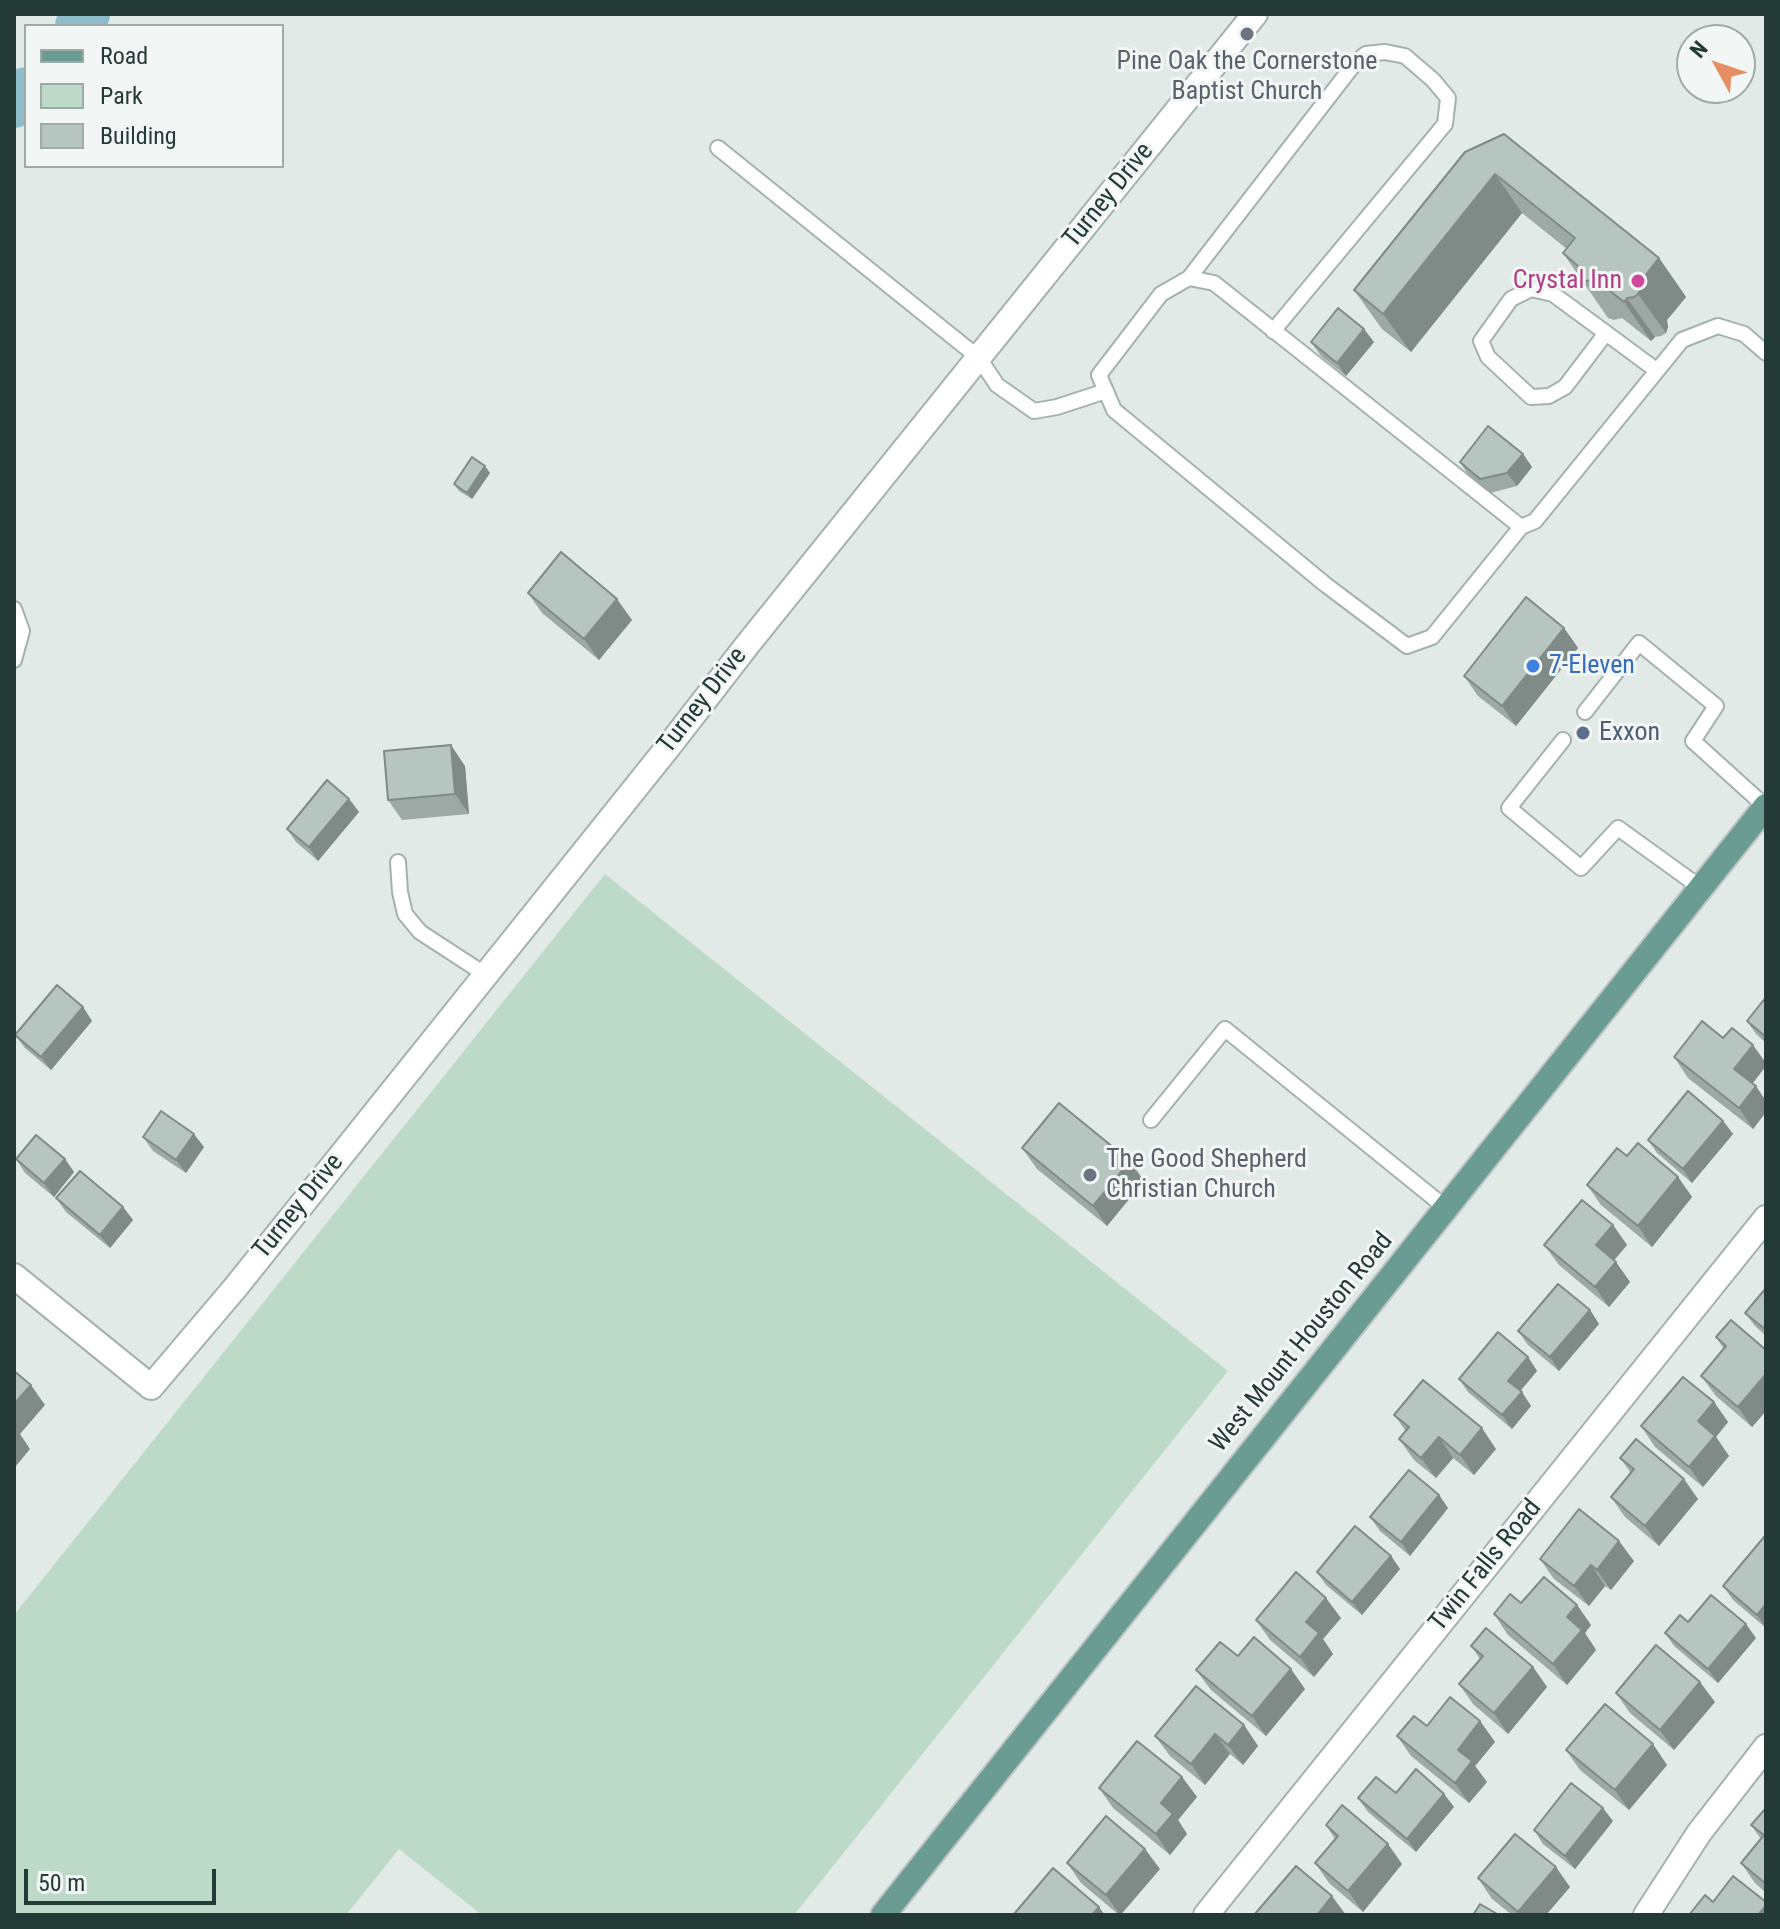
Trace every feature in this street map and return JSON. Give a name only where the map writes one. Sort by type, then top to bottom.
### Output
[{"type":"main road","name":"West Mount Houston Road","points":[[883,1915],[1766,807]]},
{"type":"street","name":"Turney Drive","points":[[14,1276],[151,1387],[235,1288],[1255,14]]},
{"type":"street","name":"Twin Falls Road","points":[[1206,1915],[1766,1218]]},
{"type":"street","points":[[1646,1915],[1699,1833],[1766,1747]]},
{"type":"lane","points":[[1273,331],[1445,124],[1448,98],[1405,56],[1385,52],[1366,54],[1355,63],[1189,278],[1161,294],[1099,375],[1114,410],[1326,585],[1407,646],[1432,637],[1521,527],[1535,521],[1682,340],[1718,326],[1744,334],[1766,353]]},
{"type":"lane","points":[[718,148],[979,358],[997,385],[1034,411],[1106,391]]},
{"type":"lane","points":[[1189,278],[1214,283],[1521,527]]},
{"type":"lane","points":[[1606,333],[1565,387],[1549,396],[1531,397],[1488,357],[1481,341],[1511,299],[1531,289],[1553,294],[1606,333],[1656,370]]},
{"type":"lane","points":[[14,609],[22,631],[14,660]]},
{"type":"lane","points":[[1585,712],[1639,643],[1716,706],[1693,741],[1766,807]]},
{"type":"lane","points":[[1563,740],[1509,808],[1581,868],[1618,828],[1701,888]]},
{"type":"lane","points":[[398,862],[405,914],[420,932],[486,975]]},
{"type":"lane","points":[[1151,1120],[1225,1029],[1446,1208]]},
{"type":"green space","points":[[605,874],[1228,1371],[794,1915],[482,1915],[399,1849],[346,1915],[14,1915],[14,1615]]},
{"type":"building","points":[[1504,134],[1659,258],[1640,282],[1638,294],[1624,302],[1595,279],[1581,279],[1578,266],[1563,253],[1575,238],[1495,174],[1383,314],[1354,290],[1465,152]]},
{"type":"building","points":[[1338,308],[1364,329],[1337,363],[1311,342]]},
{"type":"building","points":[[1488,426],[1523,454],[1507,473],[1480,479],[1460,462]]},
{"type":"building","points":[[472,457],[485,466],[467,493],[454,484]]},
{"type":"building","points":[[561,552],[617,599],[584,639],[528,593]]},
{"type":"building","points":[[1526,597],[1564,628],[1502,706],[1464,676]]},
{"type":"building","points":[[451,745],[455,794],[388,800],[384,751]]},
{"type":"building","points":[[327,780],[349,799],[309,847],[287,829]]},
{"type":"building","points":[[57,985],[83,1007],[41,1057],[15,1035]]},
{"type":"building","points":[[1766,997],[1766,1037],[1747,1021]]},
{"type":"building","points":[[1702,1021],[1723,1038],[1732,1028],[1753,1045],[1734,1069],[1756,1086],[1739,1108],[1674,1057]]},
{"type":"building","points":[[1688,1091],[1723,1121],[1683,1169],[1648,1140]]},
{"type":"building","name":"The Good Shepherd Christian Church","points":[[1059,1103],[1130,1161],[1093,1206],[1022,1148]]},
{"type":"building","points":[[161,1111],[194,1134],[176,1160],[143,1137]]},
{"type":"building","points":[[36,1135],[65,1159],[44,1183],[16,1159]]},
{"type":"building","points":[[1638,1143],[1678,1177],[1638,1226],[1587,1185],[1617,1148],[1627,1156]]},
{"type":"building","points":[[80,1171],[123,1207],[100,1235],[56,1198]]},
{"type":"building","points":[[1582,1200],[1613,1225],[1596,1245],[1616,1262],[1595,1287],[1544,1245]]},
{"type":"building","points":[[1558,1284],[1590,1310],[1550,1357],[1518,1331]]},
{"type":"building","points":[[1766,1288],[1766,1330],[1745,1313]]},
{"type":"building","points":[[1731,1320],[1766,1350],[1766,1374],[1738,1407],[1701,1376],[1726,1346],[1716,1337]]},
{"type":"building","points":[[1498,1332],[1528,1357],[1508,1381],[1522,1392],[1502,1415],[1459,1379]]},
{"type":"building","points":[[14,1371],[31,1385],[14,1404]]},
{"type":"building","points":[[1683,1377],[1714,1402],[1698,1421],[1715,1436],[1689,1467],[1641,1426]]},
{"type":"building","points":[[1423,1380],[1482,1428],[1460,1455],[1439,1437],[1421,1458],[1399,1439],[1409,1427],[1394,1415]]},
{"type":"building","points":[[1636,1439],[1684,1479],[1645,1526],[1611,1497],[1634,1469],[1620,1458]]},
{"type":"building","points":[[1409,1470],[1439,1495],[1401,1542],[1370,1517]]},
{"type":"building","points":[[1579,1509],[1619,1541],[1597,1570],[1591,1565],[1574,1586],[1540,1559]]},
{"type":"building","points":[[1355,1526],[1391,1556],[1352,1602],[1317,1572]]},
{"type":"building","points":[[1764,1537],[1766,1604],[1757,1615],[1723,1586]]},
{"type":"building","points":[[1296,1572],[1326,1598],[1306,1622],[1319,1633],[1300,1657],[1256,1620]]},
{"type":"building","points":[[1544,1577],[1577,1605],[1567,1617],[1582,1630],[1553,1664],[1494,1614],[1510,1594],[1521,1603]]},
{"type":"building","points":[[1711,1595],[1746,1624],[1708,1669],[1665,1633],[1680,1615],[1688,1622]]},
{"type":"building","points":[[1486,1628],[1533,1667],[1494,1713],[1459,1684],[1483,1656],[1471,1646]]},
{"type":"building","points":[[1254,1637],[1291,1669],[1252,1716],[1196,1670],[1220,1642],[1238,1656]]},
{"type":"building","points":[[1656,1645],[1700,1682],[1660,1730],[1616,1693]]},
{"type":"building","points":[[1196,1686],[1244,1725],[1228,1745],[1215,1734],[1191,1764],[1155,1736]]},
{"type":"building","points":[[1450,1697],[1480,1721],[1458,1750],[1472,1761],[1455,1783],[1397,1736],[1414,1716],[1427,1726]]},
{"type":"building","points":[[1605,1704],[1653,1744],[1615,1790],[1566,1750]]},
{"type":"building","points":[[1137,1741],[1182,1777],[1161,1803],[1173,1814],[1156,1834],[1099,1788]]},
{"type":"building","points":[[1416,1769],[1444,1794],[1407,1839],[1358,1798],[1376,1777],[1396,1793]]},
{"type":"building","points":[[1571,1783],[1603,1808],[1565,1856],[1534,1830]]},
{"type":"building","points":[[1342,1805],[1388,1844],[1348,1891],[1315,1863],[1338,1836],[1326,1825]]},
{"type":"building","points":[[1766,1808],[1766,1884],[1741,1863],[1764,1835],[1751,1825]]},
{"type":"building","points":[[1106,1816],[1145,1849],[1106,1895],[1067,1863]]},
{"type":"building","points":[[1515,1834],[1556,1867],[1518,1912],[1478,1878]]},
{"type":"building","points":[[1296,1866],[1332,1896],[1317,1915],[1254,1915]]},
{"type":"building","points":[[1053,1868],[1099,1907],[1092,1915],[1014,1914]]},
{"type":"building","points":[[1733,1876],[1766,1902],[1758,1915],[1689,1915],[1705,1895],[1713,1902]]},
{"type":"building","points":[[1480,1904],[1499,1915],[1473,1915]]},
{"type":"waterway","points":[[80,24],[87,14]]},
{"type":"waterway","points":[[14,105],[24,92]]},
{"type":"place","name":"Pine Oak the Cornerstone Baptist Church","points":[[1247,34]]},
{"type":"place","name":"Crystal Inn","points":[[1638,281]]},
{"type":"place","name":"7-Eleven","points":[[1533,666]]},
{"type":"place","name":"Exxon","points":[[1583,733]]},
{"type":"place","name":"The Good Shepherd Christian Church","points":[[1090,1175]]}]
